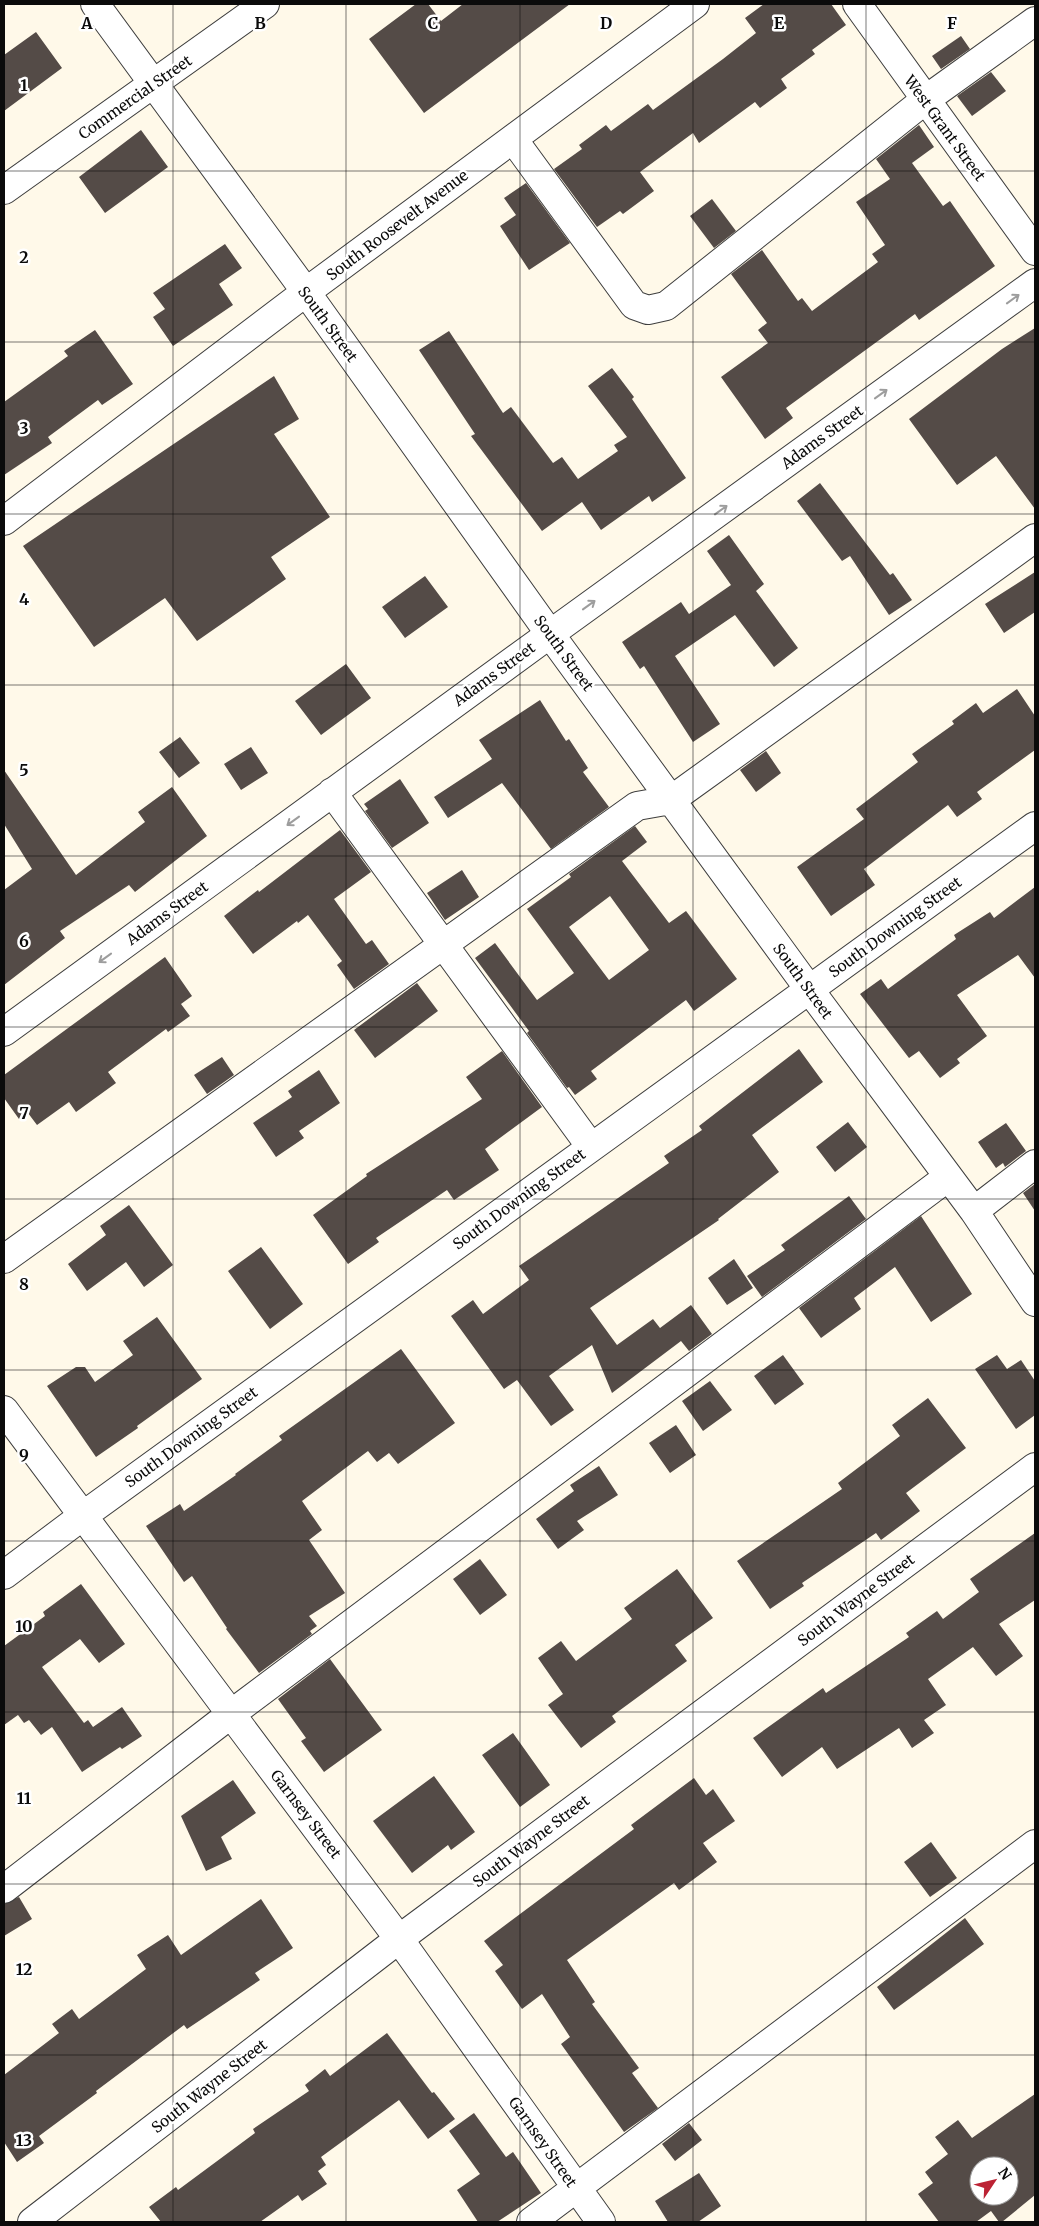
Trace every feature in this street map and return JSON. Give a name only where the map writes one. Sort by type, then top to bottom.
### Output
[{"type":"street","name":"South Street","points":[[95,4],[306,292],[550,634],[809,989],[974,1210],[1035,1302]]},
{"type":"street","name":"Commercial Street","points":[[4,190],[266,4]]},
{"type":"street","name":"South Roosevelt Avenue","points":[[4,521],[306,292],[695,4]]},
{"type":"street","name":"West Grant Street","points":[[857,4],[1035,251]]},
{"type":"street","points":[[512,139],[634,305],[648,310],[666,306],[925,100],[1035,21]]},
{"type":"street","name":"Adams Street","points":[[4,1032],[1035,283]]},
{"type":"street","points":[[4,1259],[637,806],[671,800],[1035,538]]},
{"type":"street","points":[[332,792],[591,1147]]},
{"type":"street","name":"South Downing Street","points":[[4,1575],[84,1515],[1035,826]]},
{"type":"street","points":[[974,1210],[1035,1164]]},
{"type":"street","points":[[4,1888],[231,1714],[948,1176]]},
{"type":"street","name":"Garnsey Street","points":[[4,1410],[399,1939],[601,2222]]},
{"type":"street","name":"South Wayne Street","points":[[32,2222],[399,1939],[1035,1467]]},
{"type":"street","points":[[531,2222],[1035,1844]]},
{"type":"building","points":[[416,4],[428,4],[441,21],[463,4],[570,4],[424,113],[369,39]]},
{"type":"building","points":[[764,4],[831,4],[846,25],[812,50],[815,54],[781,79],[787,88],[760,108],[755,102],[699,143],[693,133],[640,172],[654,191],[623,214],[620,211],[597,227],[554,169],[582,149],[579,145],[606,125],[611,131],[648,104],[653,110],[723,59],[756,33],[745,18]]},
{"type":"building","points":[[36,32],[62,68],[4,111],[4,55]]},
{"type":"building","points":[[961,36],[970,49],[941,69],[932,56]]},
{"type":"building","points":[[991,72],[1006,91],[972,116],[957,96]]},
{"type":"building","points":[[919,125],[934,147],[912,163],[943,206],[950,201],[995,266],[919,320],[915,314],[786,408],[793,418],[765,439],[721,377],[768,343],[758,330],[767,323],[731,274],[762,250],[798,301],[802,298],[812,311],[878,262],[872,254],[885,245],[856,202],[890,179],[876,159]]},
{"type":"building","points":[[141,130],[168,167],[105,213],[79,177]]},
{"type":"building","points":[[526,183],[570,243],[529,270],[500,226],[516,215],[504,198]]},
{"type":"building","points":[[712,199],[736,231],[714,248],[690,216]]},
{"type":"building","points":[[225,244],[242,268],[219,284],[233,305],[173,346],[153,317],[165,309],[153,293]]},
{"type":"building","points":[[1035,328],[1035,509],[996,456],[957,485],[909,419],[1002,349]]},
{"type":"building","points":[[95,330],[133,384],[102,405],[98,400],[48,437],[52,443],[4,475],[4,402],[68,356],[64,351]]},
{"type":"building","points":[[449,331],[503,413],[511,407],[553,463],[562,457],[578,479],[618,451],[614,445],[627,437],[588,386],[612,368],[634,397],[632,399],[686,478],[652,502],[649,496],[601,530],[582,502],[542,531],[471,436],[475,434],[419,350]]},
{"type":"building","points":[[274,376],[299,419],[274,434],[330,517],[271,557],[286,579],[197,641],[165,598],[94,647],[23,546]]},
{"type":"building","points":[[820,483],[890,575],[893,573],[912,600],[889,615],[850,556],[842,561],[797,501]]},
{"type":"building","points":[[729,535],[764,584],[756,591],[798,648],[774,667],[735,615],[675,656],[720,724],[693,742],[644,666],[640,669],[622,642],[681,602],[689,614],[731,585],[707,551]]},
{"type":"building","points":[[1035,572],[1035,612],[1004,633],[985,604]]},
{"type":"building","points":[[425,576],[448,607],[405,638],[382,607]]},
{"type":"building","points":[[346,664],[371,698],[321,735],[295,701]]},
{"type":"building","points":[[1017,689],[1035,716],[1035,750],[977,792],[982,799],[957,817],[948,805],[864,869],[875,885],[831,916],[797,867],[864,819],[856,809],[918,762],[912,754],[954,724],[952,721],[976,703],[983,713]]},
{"type":"building","points":[[540,700],[566,741],[569,739],[588,768],[583,772],[609,807],[551,849],[502,783],[448,818],[434,797],[492,759],[479,740]]},
{"type":"building","points":[[180,737],[200,763],[179,778],[159,752]]},
{"type":"building","points":[[251,747],[268,773],[241,790],[224,764]]},
{"type":"building","points":[[766,751],[781,773],[756,792],[740,770]]},
{"type":"building","points":[[4,770],[76,875],[145,822],[138,812],[172,787],[207,836],[135,892],[129,885],[60,931],[65,938],[4,985],[4,890],[32,869],[4,824]]},
{"type":"building","points":[[400,779],[429,823],[392,848],[365,811],[368,809],[364,804]]},
{"type":"building","points":[[635,826],[647,842],[622,861],[669,923],[686,911],[737,979],[694,1011],[686,1000],[591,1071],[597,1079],[575,1095],[569,1087],[567,1088],[527,1033],[529,1031],[475,958],[495,943],[537,1000],[574,973],[527,909],[571,877],[569,874]],"holes":[[[610,896],[649,950],[609,980],[569,927]]]},
{"type":"building","points":[[340,830],[371,872],[334,899],[366,944],[372,940],[389,964],[354,989],[337,965],[342,961],[308,915],[253,954],[224,916],[258,890],[259,892]]},
{"type":"building","points":[[462,870],[479,897],[445,920],[427,893]]},
{"type":"building","points":[[1035,887],[1035,978],[1018,955],[957,995],[987,1036],[957,1059],[960,1063],[940,1078],[919,1051],[909,1058],[860,994],[881,979],[888,989],[956,939],[954,935],[990,912],[994,918]]},
{"type":"building","points":[[165,957],[192,996],[181,1004],[190,1016],[168,1032],[166,1029],[108,1072],[116,1083],[76,1112],[69,1102],[37,1125],[28,1113],[19,1119],[4,1098],[4,1075]]},
{"type":"building","points":[[417,983],[438,1011],[375,1058],[354,1030]]},
{"type":"building","points":[[799,1049],[823,1082],[752,1135],[779,1172],[719,1220],[590,1308],[617,1345],[653,1319],[660,1328],[691,1305],[712,1334],[689,1351],[681,1341],[612,1393],[592,1345],[549,1376],[574,1410],[551,1426],[517,1380],[504,1389],[451,1316],[473,1300],[483,1314],[529,1280],[519,1266],[669,1163],[664,1156],[702,1130],[699,1126]]},
{"type":"building","points":[[502,1051],[542,1107],[485,1149],[499,1170],[454,1200],[447,1190],[376,1238],[379,1242],[348,1264],[313,1215],[367,1176],[366,1174],[482,1099],[466,1077]]},
{"type":"building","points":[[222,1057],[234,1075],[207,1094],[194,1075]]},
{"type":"building","points":[[319,1070],[340,1103],[299,1131],[304,1138],[276,1157],[253,1123],[292,1097],[288,1091]]},
{"type":"building","points":[[848,1122],[867,1147],[835,1172],[816,1147]]},
{"type":"building","points":[[1006,1123],[1026,1151],[1005,1167],[1003,1163],[996,1168],[978,1142]]},
{"type":"building","points":[[1035,1184],[1035,1211],[1023,1193]]},
{"type":"building","points":[[849,1196],[866,1219],[762,1297],[747,1276],[785,1250],[781,1245]]},
{"type":"building","points":[[129,1205],[173,1265],[144,1287],[126,1262],[87,1291],[68,1264],[106,1235],[100,1226]]},
{"type":"building","points":[[921,1216],[972,1294],[931,1322],[895,1267],[854,1298],[861,1309],[821,1338],[799,1308]]},
{"type":"building","points":[[261,1247],[303,1304],[270,1329],[228,1271]]},
{"type":"building","points":[[734,1259],[753,1288],[727,1305],[708,1278]]},
{"type":"building","points":[[157,1317],[202,1379],[137,1426],[138,1428],[96,1457],[47,1386],[76,1367],[85,1367],[95,1382],[133,1355],[123,1341]]},
{"type":"building","points":[[401,1349],[455,1423],[398,1464],[389,1453],[377,1462],[368,1451],[302,1501],[322,1530],[309,1540],[345,1593],[309,1616],[317,1626],[310,1631],[312,1634],[259,1673],[226,1629],[192,1576],[184,1582],[146,1526],[180,1504],[184,1511],[236,1475],[282,1440],[279,1436]]},
{"type":"building","points":[[783,1355],[804,1384],[775,1405],[754,1376]]},
{"type":"building","points":[[997,1355],[1007,1369],[1021,1360],[1035,1381],[1035,1415],[1016,1429],[975,1369]]},
{"type":"building","points":[[710,1381],[732,1410],[703,1431],[682,1401]]},
{"type":"building","points":[[928,1398],[966,1448],[906,1493],[920,1511],[881,1540],[876,1533],[802,1583],[804,1586],[770,1609],[737,1561],[842,1489],[838,1483],[900,1436],[892,1425]]},
{"type":"building","points":[[676,1425],[696,1455],[670,1473],[649,1443]]},
{"type":"building","points":[[599,1466],[618,1495],[577,1521],[584,1530],[558,1549],[536,1519],[574,1491],[570,1485]]},
{"type":"building","points":[[1035,1533],[1035,1600],[999,1624],[1023,1656],[996,1676],[973,1647],[928,1679],[946,1705],[924,1720],[934,1733],[912,1748],[899,1728],[837,1769],[822,1747],[782,1777],[753,1738],[823,1688],[826,1693],[909,1637],[906,1633],[937,1611],[943,1619],[979,1592],[970,1579]]},
{"type":"building","points":[[480,1559],[507,1595],[480,1615],[453,1579]]},
{"type":"building","points":[[677,1569],[713,1618],[675,1645],[687,1661],[612,1716],[616,1722],[581,1748],[548,1705],[563,1694],[538,1658],[561,1641],[576,1661],[632,1619],[624,1608]]},
{"type":"building","points":[[81,1584],[125,1644],[99,1663],[80,1639],[42,1667],[84,1723],[88,1720],[93,1727],[122,1707],[142,1736],[122,1749],[120,1747],[82,1772],[52,1727],[41,1735],[29,1720],[24,1723],[18,1715],[4,1725],[4,1646],[45,1616],[43,1612]]},
{"type":"building","points":[[330,1659],[382,1730],[324,1772],[301,1741],[306,1738],[278,1699]]},
{"type":"building","points":[[513,1733],[550,1785],[520,1807],[482,1755]]},
{"type":"building","points":[[434,1776],[475,1832],[451,1850],[448,1845],[412,1873],[373,1821]]},
{"type":"building","points":[[694,1778],[706,1795],[713,1789],[735,1821],[703,1843],[717,1862],[679,1890],[674,1883],[567,1960],[595,2002],[592,2004],[639,2068],[632,2073],[658,2108],[624,2132],[561,2044],[570,2037],[542,1994],[522,2009],[495,1971],[503,1965],[484,1941],[634,1829],[631,1825]]},
{"type":"building","points":[[233,1780],[256,1813],[221,1837],[232,1859],[206,1871],[181,1816]]},
{"type":"building","points":[[931,1842],[957,1878],[930,1897],[904,1862]]},
{"type":"building","points":[[19,1897],[32,1919],[4,1936],[4,1904]]},
{"type":"building","points":[[261,1899],[293,1948],[255,1973],[260,1980],[187,2029],[184,2025],[96,2091],[97,2093],[39,2136],[44,2143],[17,2162],[4,2142],[4,2075],[59,2033],[52,2024],[72,2009],[79,2019],[146,1969],[137,1955],[168,1935],[181,1955]]},
{"type":"building","points":[[965,1918],[984,1944],[894,2010],[877,1987]]},
{"type":"building","points":[[387,2033],[432,2093],[434,2092],[455,2119],[428,2139],[399,2100],[321,2157],[326,2165],[318,2171],[327,2184],[302,2201],[298,2195],[260,2222],[161,2222],[149,2207],[176,2187],[178,2190],[255,2133],[253,2129],[309,2091],[305,2085],[325,2069],[330,2076]]},
{"type":"building","points":[[1035,2094],[1035,2195],[1002,2222],[999,2222],[991,2211],[976,2222],[939,2222],[918,2194],[933,2183],[925,2172],[948,2154],[935,2137],[958,2120],[972,2138]]},
{"type":"building","points":[[474,2113],[506,2157],[513,2152],[541,2193],[497,2222],[478,2222],[457,2190],[480,2174],[449,2131]]},
{"type":"building","points":[[689,2123],[702,2140],[675,2161],[662,2144]]},
{"type":"building","points":[[699,2173],[721,2206],[698,2222],[668,2222],[655,2201]]}]
